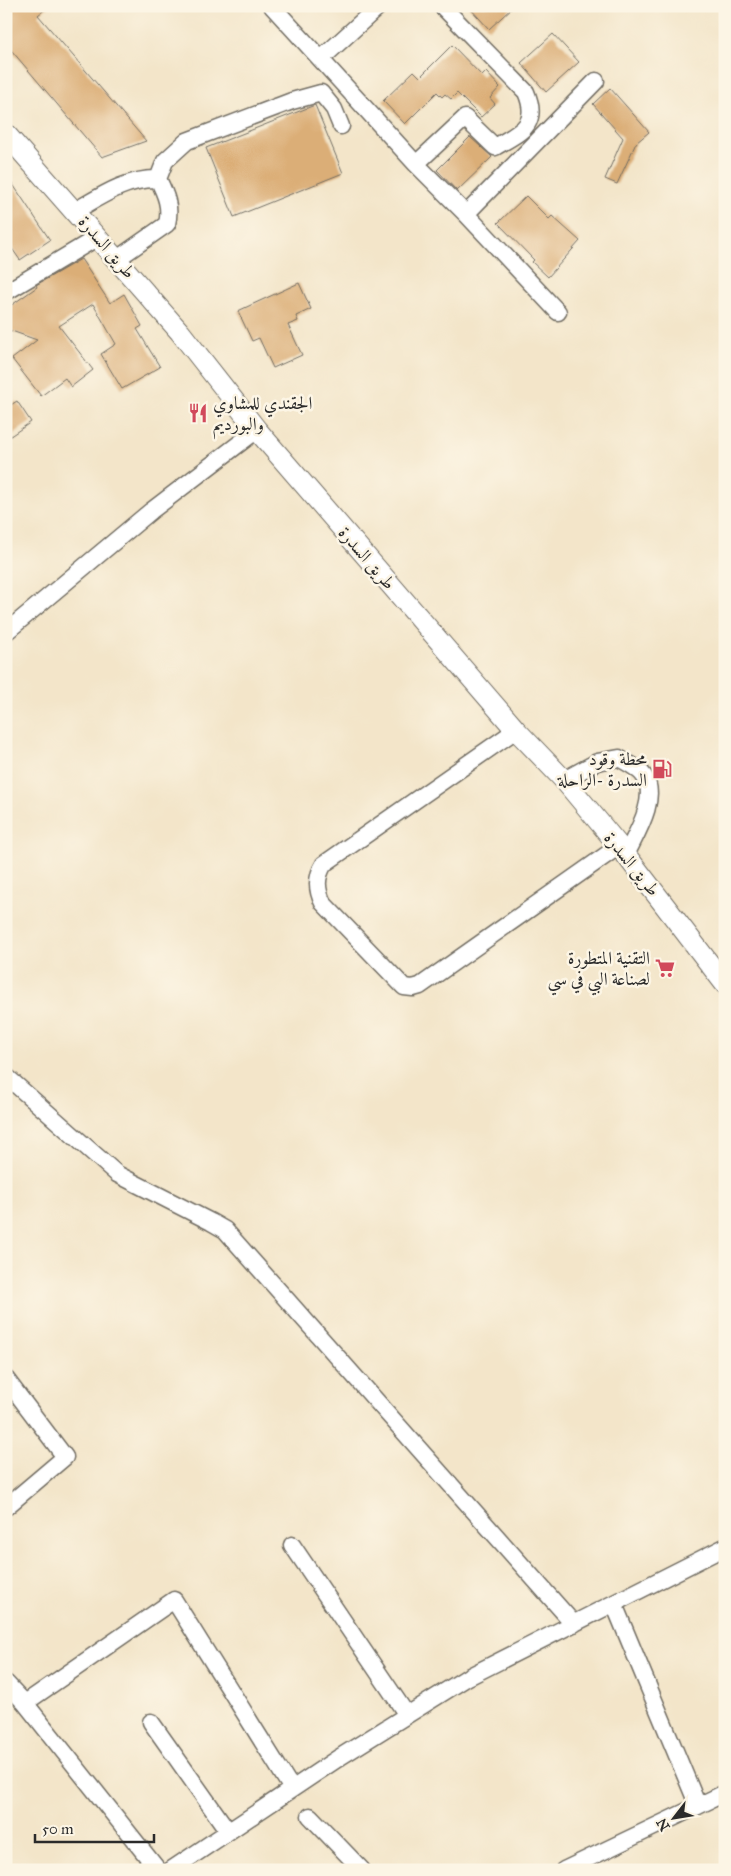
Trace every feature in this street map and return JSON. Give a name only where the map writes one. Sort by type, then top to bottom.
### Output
[{"type":"main road","name":"طريق السدرة","points":[[6,134],[180,332],[257,430],[516,730],[564,780],[623,851],[725,984]]},
{"type":"street","points":[[272,6],[416,164],[558,312]]},
{"type":"street","points":[[321,59],[379,6]]},
{"type":"street","points":[[416,164],[465,118],[495,147],[517,135],[527,125],[530,118],[530,102],[526,92],[442,6]]},
{"type":"street","points":[[466,214],[596,82]]},
{"type":"street","points":[[117,259],[167,224],[169,214],[167,196],[158,179],[165,161],[187,142],[292,100],[321,93],[334,109],[341,126]]},
{"type":"street","points":[[75,211],[130,182],[144,178],[158,179]]},
{"type":"street","points":[[6,292],[98,237]]},
{"type":"street","points":[[6,632],[151,512],[257,430]]},
{"type":"street","points":[[516,730],[324,864],[319,873],[317,887],[323,903],[404,987],[413,988],[420,986],[623,851],[647,807],[650,796],[650,787],[643,774],[619,758],[597,762],[564,780]]},
{"type":"street","points":[[6,1076],[117,1174],[225,1230],[574,1624]]},
{"type":"street","points":[[6,1379],[65,1457],[6,1507]]},
{"type":"street","points":[[292,1545],[407,1715]]},
{"type":"street","points":[[170,1870],[468,1676],[725,1547]]},
{"type":"street","points":[[25,1703],[174,1600],[292,1789]]},
{"type":"street","points":[[614,1604],[698,1806]]},
{"type":"street","points":[[6,1683],[25,1703],[158,1870]]},
{"type":"street","points":[[151,1722],[228,1831]]},
{"type":"street","points":[[564,1870],[725,1793]]},
{"type":"street","points":[[310,1816],[362,1870]]},
{"type":"building","points":[[6,6],[49,6],[38,15],[146,141],[102,157],[6,44]]},
{"type":"building","points":[[468,6],[514,6],[489,29]]},
{"type":"building","points":[[553,34],[579,62],[546,92],[521,63]]},
{"type":"building","points":[[452,45],[482,76],[486,72],[500,87],[490,98],[495,104],[481,117],[457,93],[451,99],[445,94],[442,97],[437,92],[405,124],[383,101],[414,71],[420,77]]},
{"type":"building","points":[[610,88],[649,132],[636,143],[617,184],[605,179],[623,138],[593,104]]},
{"type":"building","points":[[315,105],[343,173],[234,217],[206,148]]},
{"type":"building","points":[[470,137],[492,157],[457,191],[437,170]]},
{"type":"building","points":[[6,174],[50,240],[20,260],[6,240]]},
{"type":"building","points":[[526,196],[549,219],[552,216],[580,241],[548,277],[532,262],[534,260],[498,223]]},
{"type":"building","points":[[81,259],[110,303],[124,294],[142,326],[137,329],[160,367],[122,389],[101,354],[116,344],[93,304],[59,326],[93,370],[71,387],[65,378],[41,396],[12,359],[37,340],[6,329],[6,309],[37,287],[36,285]]},
{"type":"building","points":[[299,283],[311,309],[296,316],[298,321],[288,325],[302,355],[273,368],[259,338],[252,341],[238,311]]},
{"type":"building","points":[[17,401],[31,422],[6,439],[6,408]]},
{"type":"place","name":"الجقندي للمشاوي والبورديم","points":[[198,413]]},
{"type":"place","name":"محطة وقود السدرة -الراحلة","points":[[662,769]]},
{"type":"place","name":"التقنية المتطورة لصناعة البي في سي","points":[[665,968]]}]
